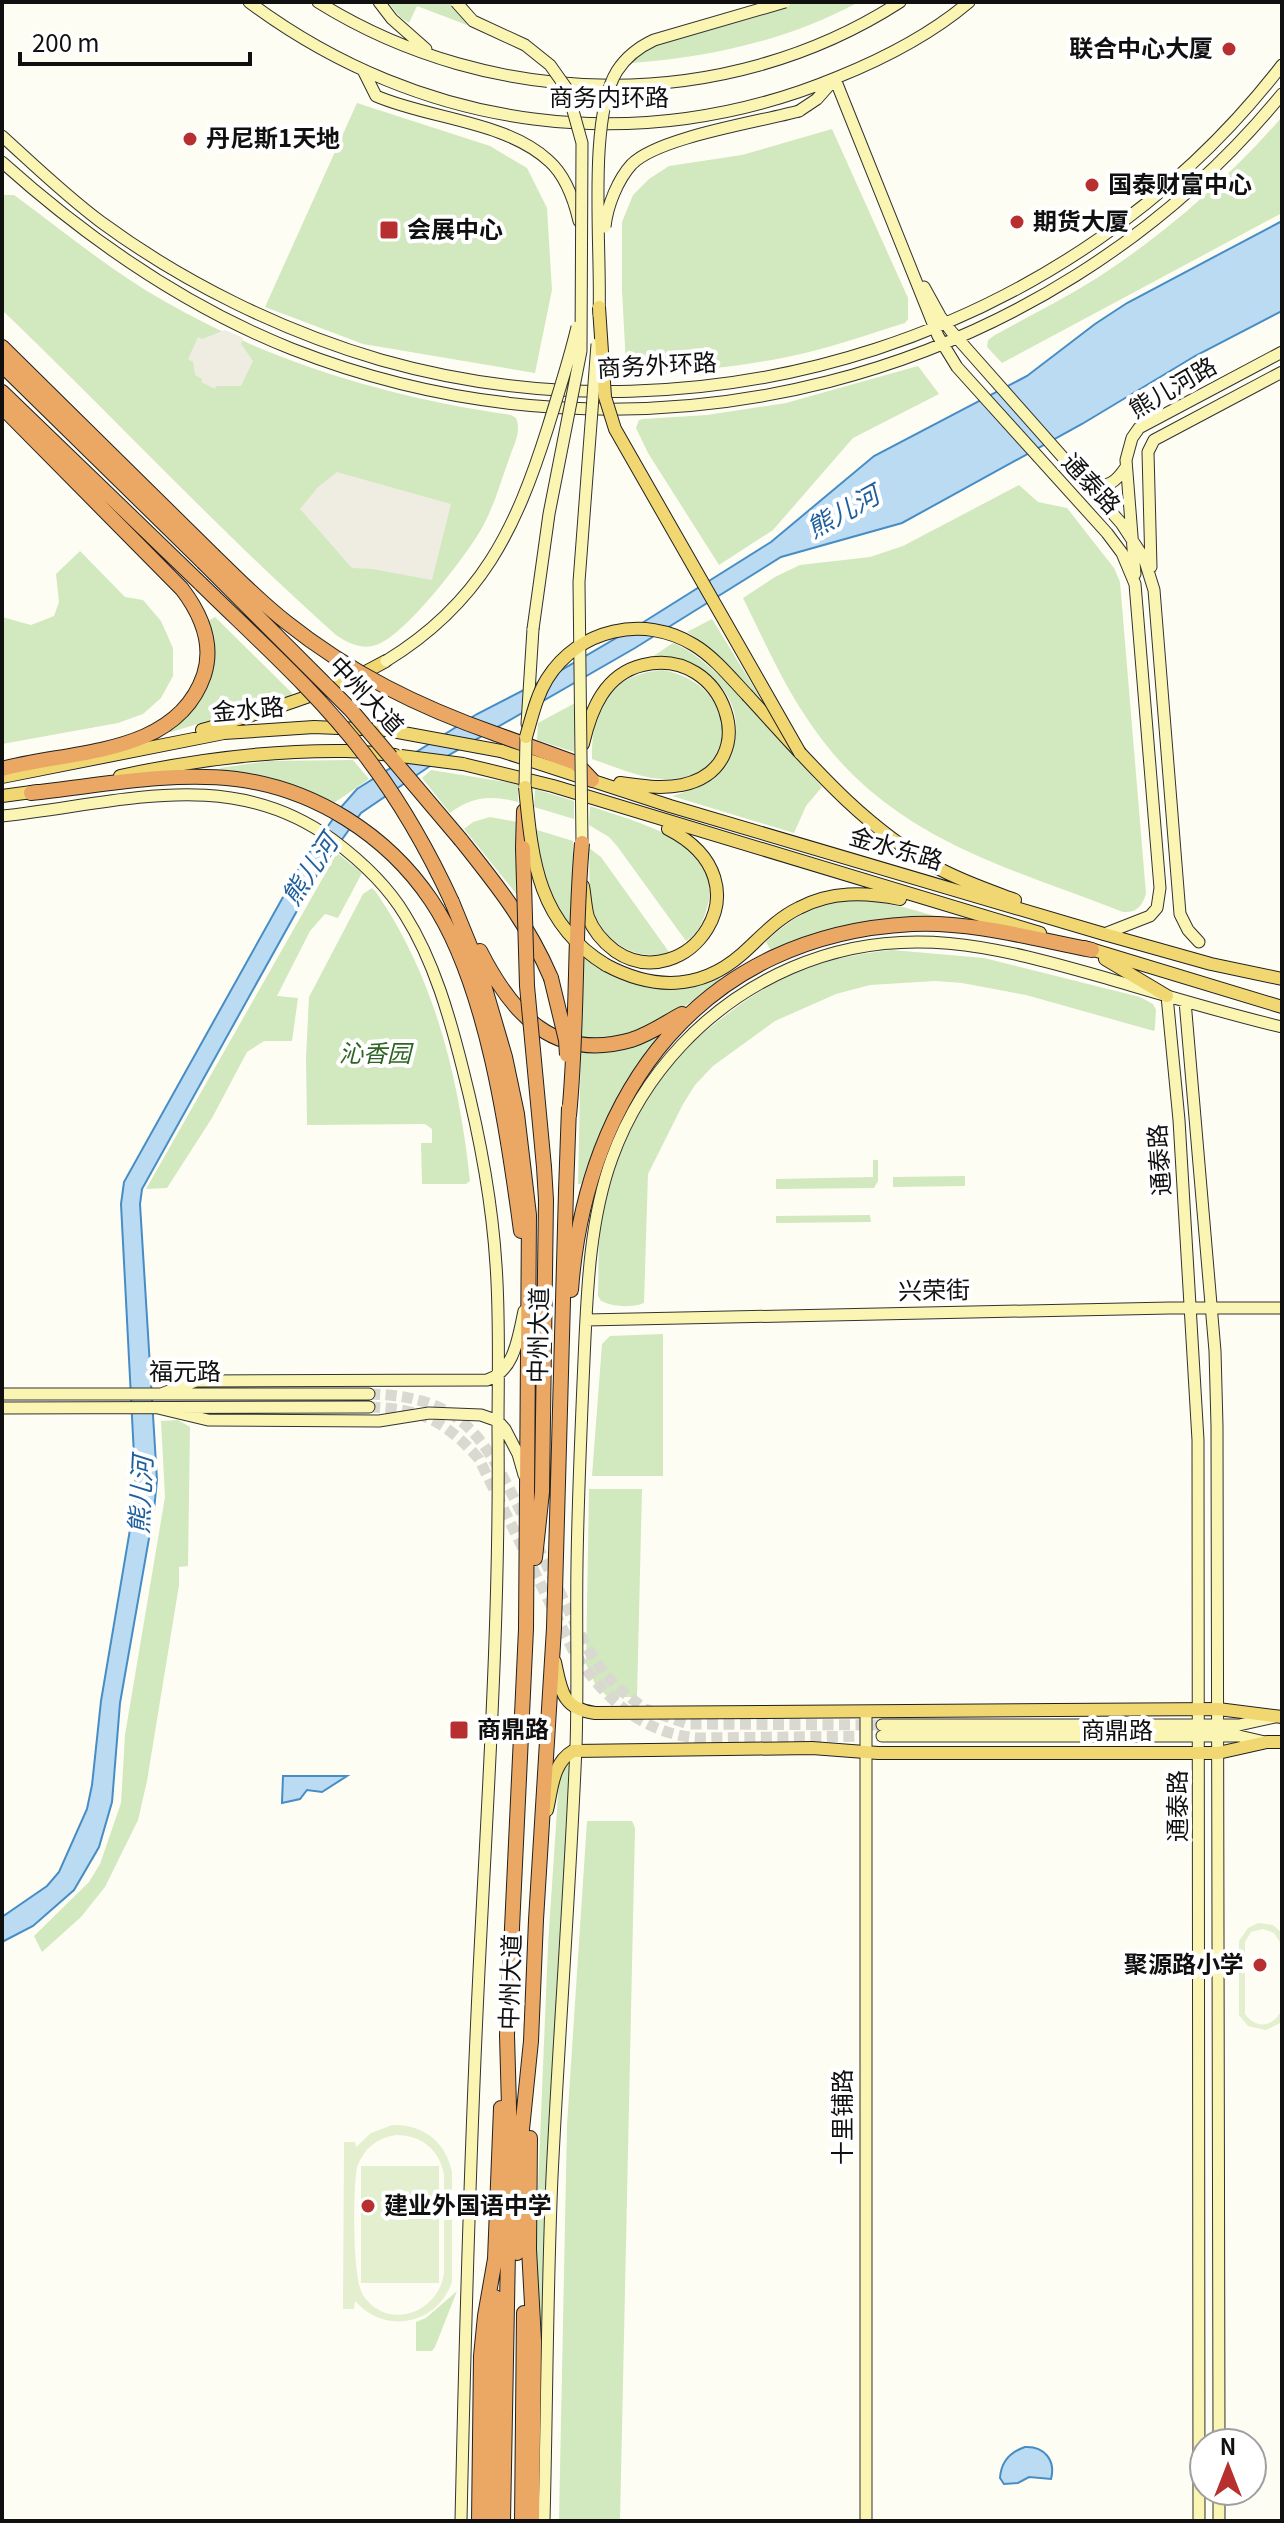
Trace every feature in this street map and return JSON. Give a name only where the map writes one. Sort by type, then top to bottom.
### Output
[{"type":"highway","points":[[2,347],[208,559],[282,619],[386,688],[441,715],[576,763],[593,780]]},
{"type":"highway","name":"中州大道","points":[[2,365],[208,559],[351,710],[461,840],[518,914],[535,942],[551,978],[566,1040],[569,1116],[553,1649],[518,2248],[492,2520]]},
{"type":"highway","name":"中州大道","points":[[2,392],[201,584],[298,681],[365,755],[410,821],[452,902],[479,968],[505,1057],[517,1114],[529,1215],[526,1629],[507,2035],[510,2143],[518,2248]]},
{"type":"highway","points":[[2,407],[182,589],[197,612],[207,644],[204,673],[194,696],[175,719],[134,741],[2,769]]},
{"type":"highway","points":[[31,793],[196,777],[239,780],[281,789],[319,803],[365,831],[402,863],[431,900],[463,968],[492,1065],[513,1171],[529,1287]]},
{"type":"highway","points":[[525,787],[526,972],[546,1200],[542,1492],[526,1629]]},
{"type":"highway","points":[[569,1116],[575,1049],[576,921],[582,843]]},
{"type":"highway","points":[[452,902],[503,993],[526,1019],[548,1034],[589,1044],[617,1043],[646,1034],[696,1007],[736,978],[808,944],[863,930],[916,924],[972,927],[1092,950]]},
{"type":"highway","points":[[558,1458],[572,1275],[589,1182],[626,1092],[666,1037],[696,1007]]},
{"type":"highway","points":[[492,2520],[495,2259],[507,2035]]},
{"type":"highway","points":[[518,2248],[524,2307],[522,2520]]},
{"type":"main road","points":[[599,307],[605,397],[615,429],[800,753]]},
{"type":"main road","points":[[526,737],[541,690],[568,653],[595,636],[638,628],[673,634],[701,649],[850,806],[890,838],[960,879],[1104,934]]},
{"type":"main road","points":[[146,748],[301,700],[350,682],[386,661]]},
{"type":"main road","points":[[582,749],[599,697],[620,675],[649,664],[686,668],[699,675],[725,706],[729,734],[727,745],[713,769],[703,777],[682,785],[637,786],[593,780]]},
{"type":"main road","name":"金水路","points":[[2,777],[188,739],[314,727],[387,730],[501,751]]},
{"type":"main road","name":"金水路","points":[[2,796],[241,755],[349,751],[463,764]]},
{"type":"main road","name":"金水东路","points":[[501,751],[708,817],[1104,934],[1211,964],[1282,979]]},
{"type":"main road","name":"金水东路","points":[[463,764],[553,786],[967,912]]},
{"type":"main road","points":[[525,787],[534,866],[550,907],[583,948],[628,977],[666,983],[700,979],[730,963],[775,923],[798,908],[828,897],[875,894],[967,912],[1282,1007]]},
{"type":"main road","points":[[582,843],[587,916],[604,943],[617,952],[646,962],[674,958],[697,943],[713,916],[717,893],[716,881],[705,856],[685,838],[619,807]]},
{"type":"main road","points":[[1092,950],[1167,996]]},
{"type":"main road","points":[[553,1649],[560,1684],[576,1710]]},
{"type":"main road","name":"商鼎路","points":[[576,1710],[595,1713],[1218,1709],[1279,1717]]},
{"type":"main road","name":"商鼎路","points":[[575,1751],[812,1748],[866,1752],[1218,1753],[1267,1742],[1282,1742]]},
{"type":"main road","points":[[540,1845],[557,1768],[569,1753],[575,1751]]},
{"type":"street","name":"商务内环路","points":[[249,2],[309,42],[363,70],[427,95],[510,117],[612,124],[666,122],[727,113],[780,99],[886,56],[925,34],[969,2]]},
{"type":"street","name":"商务内环路","points":[[318,2],[374,33],[439,59],[534,81],[600,85],[662,83],[719,75],[791,55],[847,31],[900,2]]},
{"type":"street","points":[[379,2],[419,45],[439,59]]},
{"type":"street","points":[[456,2],[473,21],[541,56],[567,89],[582,143],[579,370],[543,554],[529,674],[525,787]]},
{"type":"street","points":[[582,843],[579,582],[599,307],[599,159],[605,105],[616,72],[640,47],[654,40],[785,2]]},
{"type":"street","name":"商务外环路","points":[[2,136],[102,222],[167,265],[223,296],[297,330],[351,350],[464,380],[581,392],[667,390],[719,385],[819,367],[940,325],[1031,281],[1119,225],[1208,148],[1282,65]]},
{"type":"street","points":[[363,70],[376,96],[506,136],[550,161],[573,199],[582,231]]},
{"type":"street","points":[[599,267],[606,219],[616,190],[632,164],[641,157],[681,141],[799,111],[817,99],[838,77]]},
{"type":"street","name":"通泰路","points":[[838,77],[940,325],[943,344],[957,367],[1122,553],[1135,584],[1160,888],[1157,908],[1150,916],[1104,934]]},
{"type":"street","name":"商务外环路","points":[[2,162],[91,237],[214,314],[289,348],[352,370],[476,400],[581,410],[683,407],[733,402],[823,385],[943,344],[1040,297],[1130,239],[1221,161],[1282,94]]},
{"type":"street","points":[[386,661],[443,618],[486,569],[510,529],[535,467],[570,358],[582,307]]},
{"type":"street","name":"通泰路","points":[[940,325],[973,354],[1078,472],[1132,538],[1144,558],[1152,580],[1180,914],[1199,942]]},
{"type":"street","name":"熊儿河路","points":[[1135,584],[1126,467],[1127,448],[1139,428],[1282,352]]},
{"type":"street","name":"熊儿河路","points":[[1152,580],[1148,452],[1154,440],[1282,372]]},
{"type":"street","points":[[1090,487],[1110,485],[1126,467]]},
{"type":"street","points":[[1122,553],[1151,539]]},
{"type":"street","points":[[2,816],[197,793],[235,798],[291,815],[356,858],[393,898],[410,922],[440,993],[458,1051],[491,1218],[496,1265],[498,1377],[497,1596],[468,2207],[461,2521]]},
{"type":"street","points":[[544,2521],[552,2185],[575,1751],[580,1440],[586,1320],[604,1184],[627,1125],[656,1075],[699,1027],[751,988],[792,967],[859,947],[951,941],[1019,954],[1282,1027]]},
{"type":"street","name":"通泰路","points":[[1167,996],[1180,1132],[1198,1440],[1199,2521]]},
{"type":"street","name":"通泰路","points":[[1185,1001],[1212,1308],[1217,1426],[1219,2427]]},
{"type":"street","points":[[158,1394],[196,1381],[475,1381],[498,1377],[512,1358],[529,1287]]},
{"type":"street","name":"兴荣街","points":[[586,1320],[1282,1308]]},
{"type":"street","name":"福元路","points":[[2,1394],[369,1394]]},
{"type":"street","name":"福元路","points":[[2,1408],[369,1407]]},
{"type":"street","points":[[157,1408],[208,1420],[379,1421],[429,1413],[481,1415],[498,1421],[518,1454],[527,1483]]},
{"type":"street","name":"十里铺路","points":[[866,1712],[866,2521]]},
{"type":"street","points":[[1218,1731],[1279,1717]]},
{"type":"street","points":[[882,1730],[1218,1731],[1267,1742]]},
{"type":"green space","points":[[388,2],[451,2],[457,12],[480,30],[417,6],[409,23]]},
{"type":"green space","points":[[793,2],[859,2],[805,27],[749,44],[691,56],[632,63],[642,53],[671,38],[752,18]]},
{"type":"green space","points":[[357,103],[490,146],[527,168],[547,208],[552,290],[535,373],[363,344],[265,307]]},
{"type":"green space","points":[[1282,117],[1282,213],[1002,363],[987,347],[988,340],[995,335],[1085,286],[1147,243],[1218,183]]},
{"type":"green space","points":[[832,129],[908,298],[908,319],[905,323],[817,350],[769,360],[640,376],[632,374],[626,364],[622,222],[633,195],[649,179],[669,166],[742,155]]},
{"type":"green space","points":[[2,195],[14,195],[144,289],[246,342],[289,360],[376,387],[516,418],[516,439],[484,524],[447,577],[402,627],[388,639],[366,647],[336,635],[251,556],[2,310]]},
{"type":"green space","points":[[918,366],[939,394],[853,438],[773,530],[719,565],[648,453],[636,428],[639,420],[643,419],[707,415],[786,403]]},
{"type":"green space","points":[[1019,485],[1038,502],[1067,508],[1114,568],[1120,582],[1146,894],[1141,905],[1132,911],[1123,912],[989,861],[907,818],[871,791],[837,758],[806,717],[780,674],[743,598],[800,565],[870,557],[903,546]]},
{"type":"green space","points":[[80,551],[125,597],[143,600],[161,621],[173,648],[173,676],[161,698],[143,714],[118,723],[2,744],[2,617],[31,625],[54,616],[59,602],[56,574]]},
{"type":"green space","points":[[215,617],[292,693],[291,696],[171,732],[165,731],[181,720],[201,696],[208,670],[208,621]]},
{"type":"green space","points":[[712,619],[761,699],[710,648],[687,632]]},
{"type":"green space","points":[[673,643],[690,652],[730,686],[822,787],[806,806],[794,833],[672,796],[704,782],[725,763],[735,740],[735,716],[726,693],[709,674],[684,662],[652,657]]},
{"type":"green space","points":[[662,670],[688,678],[706,692],[718,710],[723,729],[720,747],[711,763],[694,774],[660,779],[592,759],[595,724],[606,697],[628,679]]},
{"type":"green space","points":[[575,703],[574,752],[537,740],[538,723]]},
{"type":"green space","points":[[353,760],[369,779],[334,803],[282,783],[222,771],[220,768],[269,761]]},
{"type":"green space","points":[[431,770],[518,784],[518,802],[482,798],[450,813],[422,778]]},
{"type":"green space","points":[[535,789],[574,801],[574,819],[534,807]]},
{"type":"green space","points":[[590,806],[672,837],[690,850],[703,865],[710,883],[708,904],[700,926],[691,938],[686,941],[609,837],[589,825]]},
{"type":"green space","points":[[490,817],[517,822],[518,896],[464,829],[473,822]]},
{"type":"green space","points":[[534,829],[573,841],[572,926],[550,893],[541,868]]},
{"type":"green space","points":[[589,848],[601,857],[669,952],[657,955],[632,951],[621,946],[602,928],[592,905]]},
{"type":"green space","points":[[337,853],[362,873],[338,918],[325,914],[310,931],[277,996],[298,998],[292,1041],[264,1041],[247,1052],[212,1118],[167,1188],[146,1189]]},
{"type":"green space","name":"沁香园","points":[[372,888],[397,925],[414,959],[441,1030],[459,1104],[470,1181],[466,1184],[422,1184],[421,1143],[432,1143],[432,1129],[425,1124],[307,1125],[309,997],[363,894]]},
{"type":"green space","points":[[862,899],[946,919],[901,920],[835,929],[772,952],[766,942],[787,924],[810,911]]},
{"type":"green space","points":[[892,950],[984,958],[1140,997],[1153,1004],[1156,1010],[1155,1028],[1154,1031],[1026,995],[935,981],[870,985],[836,994],[775,1021],[713,1066],[695,1085],[648,1174],[644,1303],[622,1306],[601,1301],[598,1296],[600,1232],[610,1182],[631,1124],[659,1077],[702,1034],[774,983],[817,965]]},
{"type":"green space","points":[[582,956],[614,975],[648,986],[683,988],[719,978],[721,981],[672,1014],[638,1031],[601,1039],[581,1039]]},
{"type":"green space","points":[[659,1034],[614,1105],[581,1184],[578,1184],[581,1048]]},
{"type":"green space","points":[[873,1160],[878,1160],[878,1181],[874,1188],[776,1189],[776,1179],[873,1177]]},
{"type":"green space","points":[[965,1176],[965,1186],[893,1187],[893,1177]]},
{"type":"green space","points":[[870,1215],[871,1222],[776,1223],[776,1216]]},
{"type":"green space","points":[[663,1334],[663,1476],[592,1476],[602,1344],[610,1336]]},
{"type":"green space","points":[[178,1420],[190,1427],[188,1566],[179,1567],[179,1585],[138,1820],[105,1887],[81,1917],[42,1952],[34,1936],[89,1882],[100,1864],[121,1803],[125,1735],[165,1497],[161,1421]]},
{"type":"green space","points":[[589,1489],[642,1489],[637,1697],[608,1697],[596,1686],[586,1664]]},
{"type":"green space","points":[[568,1762],[571,1763],[552,2087],[539,2521],[542,2344],[535,2261],[548,1945],[559,1780]]},
{"type":"green space","points":[[587,1821],[632,1821],[635,1828],[620,2521],[559,2521],[567,2125]]},
{"type":"green space","points":[[1258,1923],[1273,1925],[1282,1933],[1282,2022],[1266,2030],[1248,2026],[1239,2015],[1239,1941],[1248,1928]],"holes":[[[1263,1929],[1274,1933],[1280,1942],[1280,2013],[1268,2024],[1258,2024],[1245,2014],[1245,1942],[1251,1932]]]},
{"type":"green space","points":[[392,2125],[423,2132],[439,2144],[452,2172],[452,2282],[435,2308],[409,2320],[381,2318],[367,2312],[355,2301],[354,2309],[343,2309],[344,2142],[355,2142],[356,2147],[371,2133]],"holes":[[[405,2136],[428,2145],[442,2165],[444,2273],[433,2299],[411,2313],[398,2315],[385,2313],[373,2306],[359,2285],[354,2232],[355,2193],[357,2167],[367,2149],[383,2139]]]},
{"type":"green space","points":[[361,2166],[439,2166],[439,2283],[361,2283]]},
{"type":"green space","points":[[457,2291],[435,2347],[432,2351],[416,2351],[416,2322],[426,2318]]},
{"type":"shaded area","points":[[225,330],[243,338],[241,344],[253,361],[241,386],[216,386],[215,389],[201,382],[202,379],[195,375],[193,362],[188,359],[198,337],[202,339]]},
{"type":"shaded area","points":[[337,472],[451,504],[432,580],[352,568],[300,509],[318,487]]},
{"type":"water","name":"熊儿河","points":[[1282,221],[1282,311],[1195,356],[1082,424],[902,523],[781,557],[635,648],[430,766],[361,813],[318,873],[142,1189],[140,1204],[157,1480],[120,1703],[112,1802],[99,1847],[74,1890],[33,1926],[2,1942],[2,1917],[47,1886],[59,1872],[87,1809],[92,1785],[101,1701],[136,1494],[121,1204],[124,1182],[302,863],[342,806],[357,789],[477,714],[551,676],[642,623],[771,542],[874,456],[1027,376],[1127,303]]},
{"type":"water","points":[[283,1776],[347,1776],[322,1792],[307,1790],[300,1799],[282,1803]]},
{"type":"water","points":[[1025,2447],[1038,2449],[1047,2456],[1052,2466],[1051,2479],[1029,2477],[1018,2483],[1004,2484],[1000,2478],[1004,2462]]},
{"type":"tunnel","points":[[369,1394],[403,1397],[430,1404],[470,1429],[499,1469],[526,1522]]},
{"type":"tunnel","points":[[369,1407],[403,1410],[430,1419],[455,1435],[479,1459],[574,1652],[598,1684],[626,1711],[660,1729],[699,1738],[882,1736]]},
{"type":"tunnel","points":[[537,1545],[586,1646],[603,1672],[645,1709],[688,1724],[882,1725]]},
{"type":"place","name":"联合中心大厦","points":[[1229,49]]},
{"type":"place","name":"丹尼斯1天地","points":[[190,139]]},
{"type":"place","name":"国泰财富中心","points":[[1092,185]]},
{"type":"place","name":"期货大厦","points":[[1017,222]]},
{"type":"place","name":"会展中心","points":[[389,230]]},
{"type":"place","name":"商鼎路","points":[[459,1730]]},
{"type":"place","name":"聚源路小学","points":[[1260,1965]]},
{"type":"place","name":"建业外国语中学","points":[[368,2206]]}]
